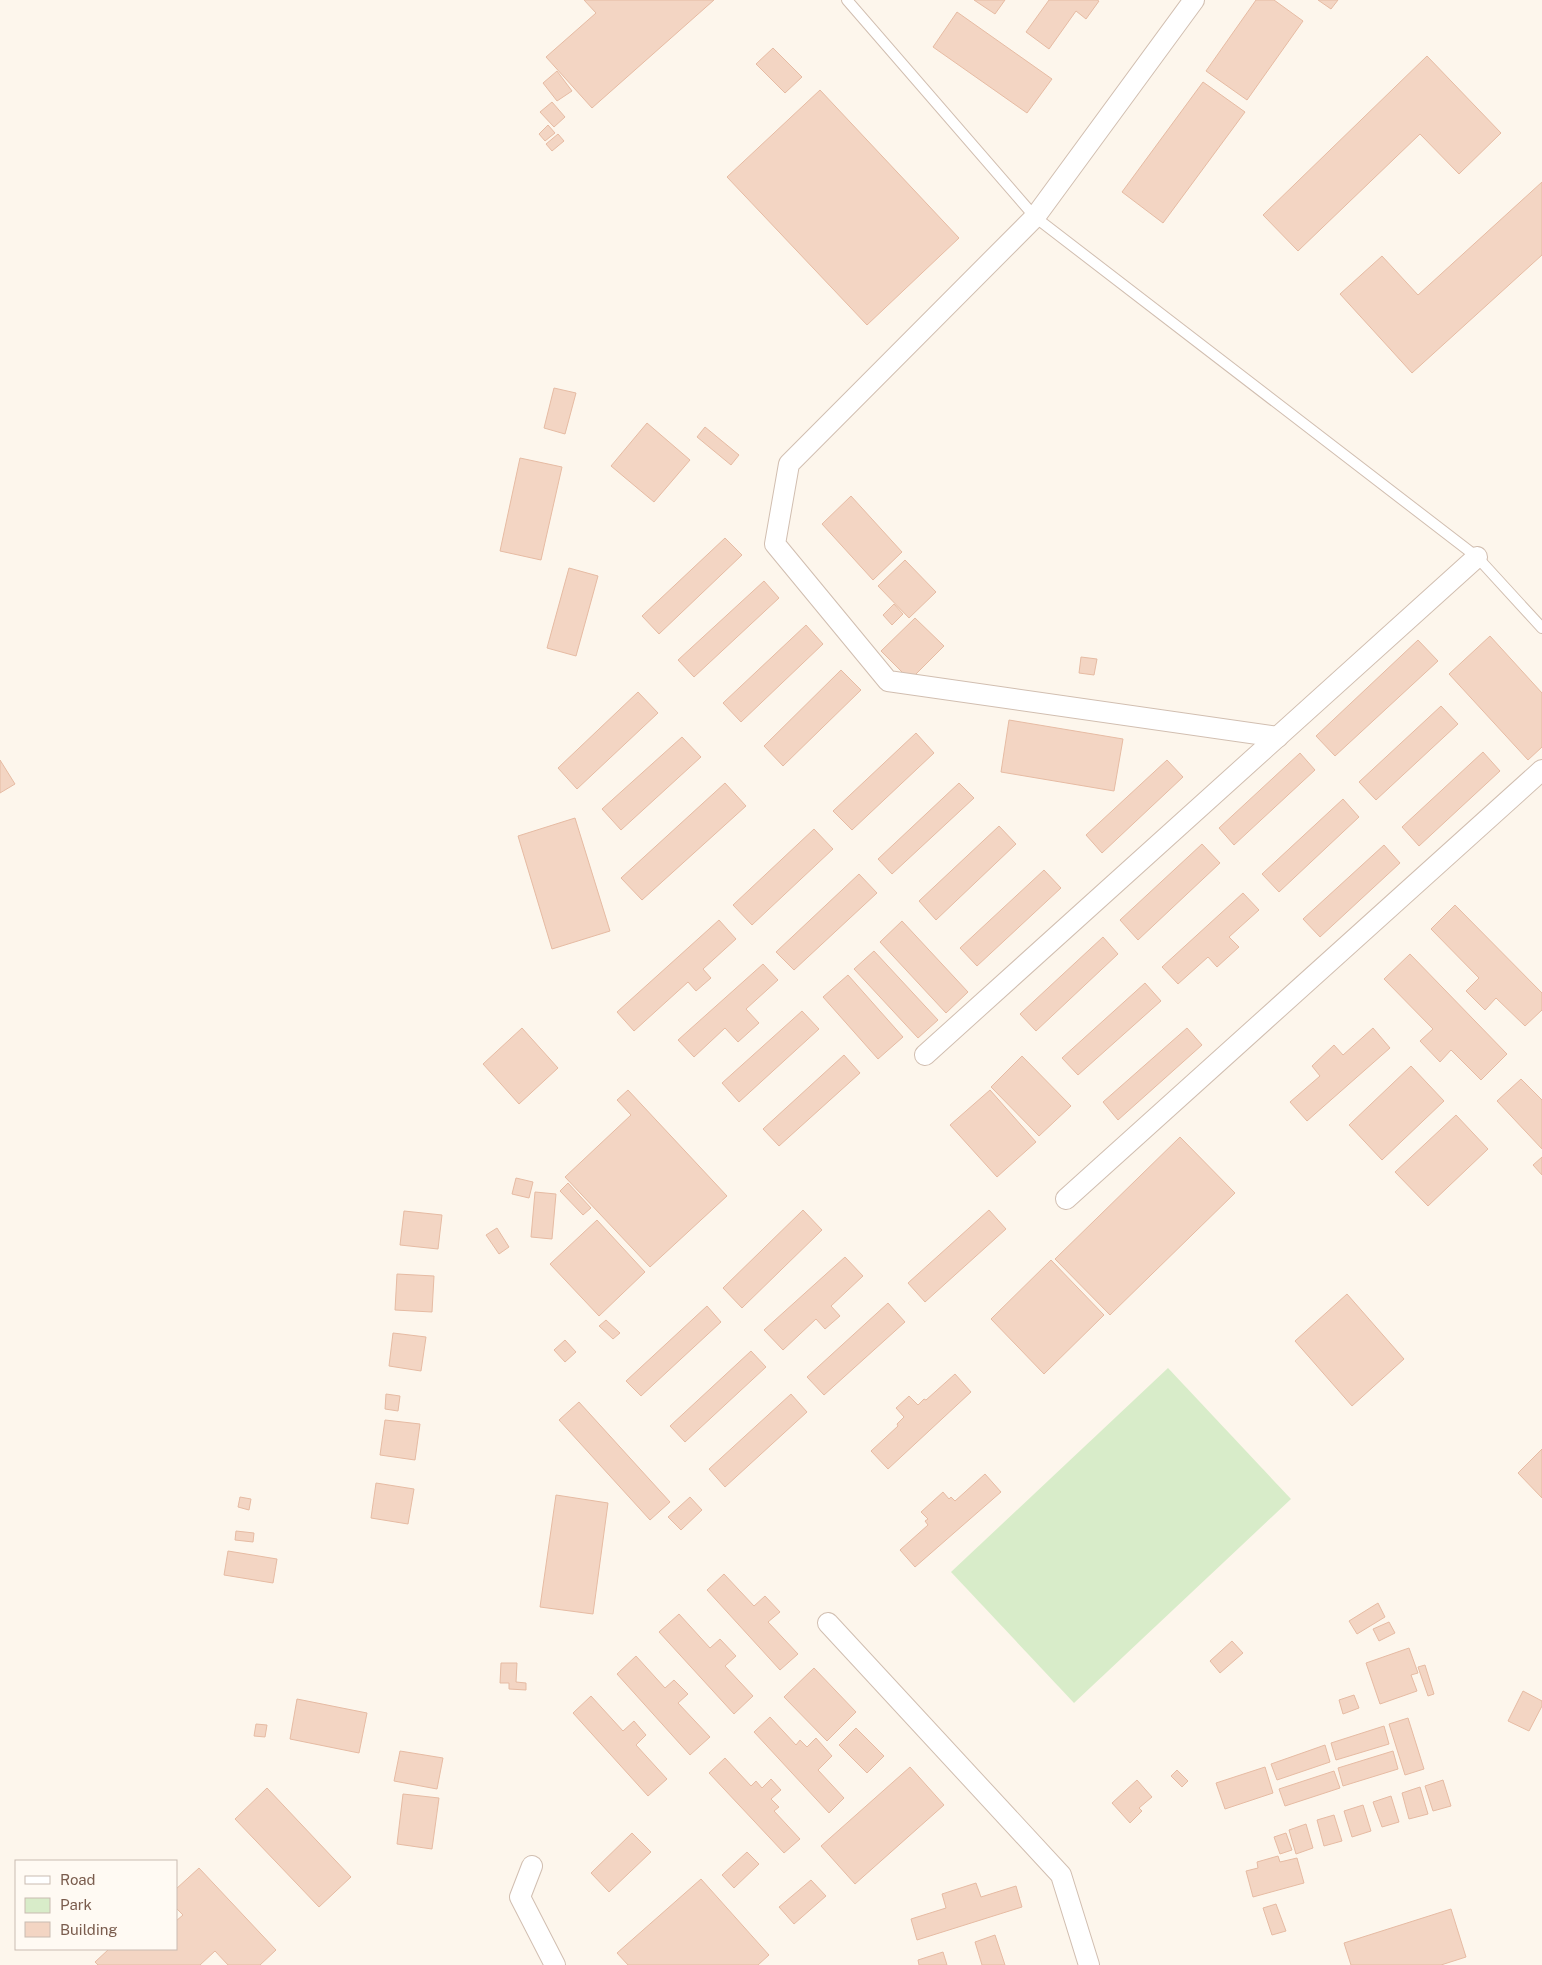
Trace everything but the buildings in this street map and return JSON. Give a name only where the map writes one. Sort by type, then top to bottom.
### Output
[{"type":"street","points":[[1194,0],[1035,217],[789,464],[775,544],[888,681],[1278,737]]},
{"type":"street","points":[[925,1055],[1477,557]]},
{"type":"street","points":[[1066,1199],[1542,770]]},
{"type":"street","points":[[828,1623],[1061,1875],[1090,1965]]},
{"type":"street","points":[[532,1866],[520,1897],[555,1965]]},
{"type":"lane","points":[[847,0],[1035,217],[1477,557],[1542,628]]},
{"type":"green space","points":[[1168,1368],[1291,1499],[1074,1703],[951,1572]]}]
